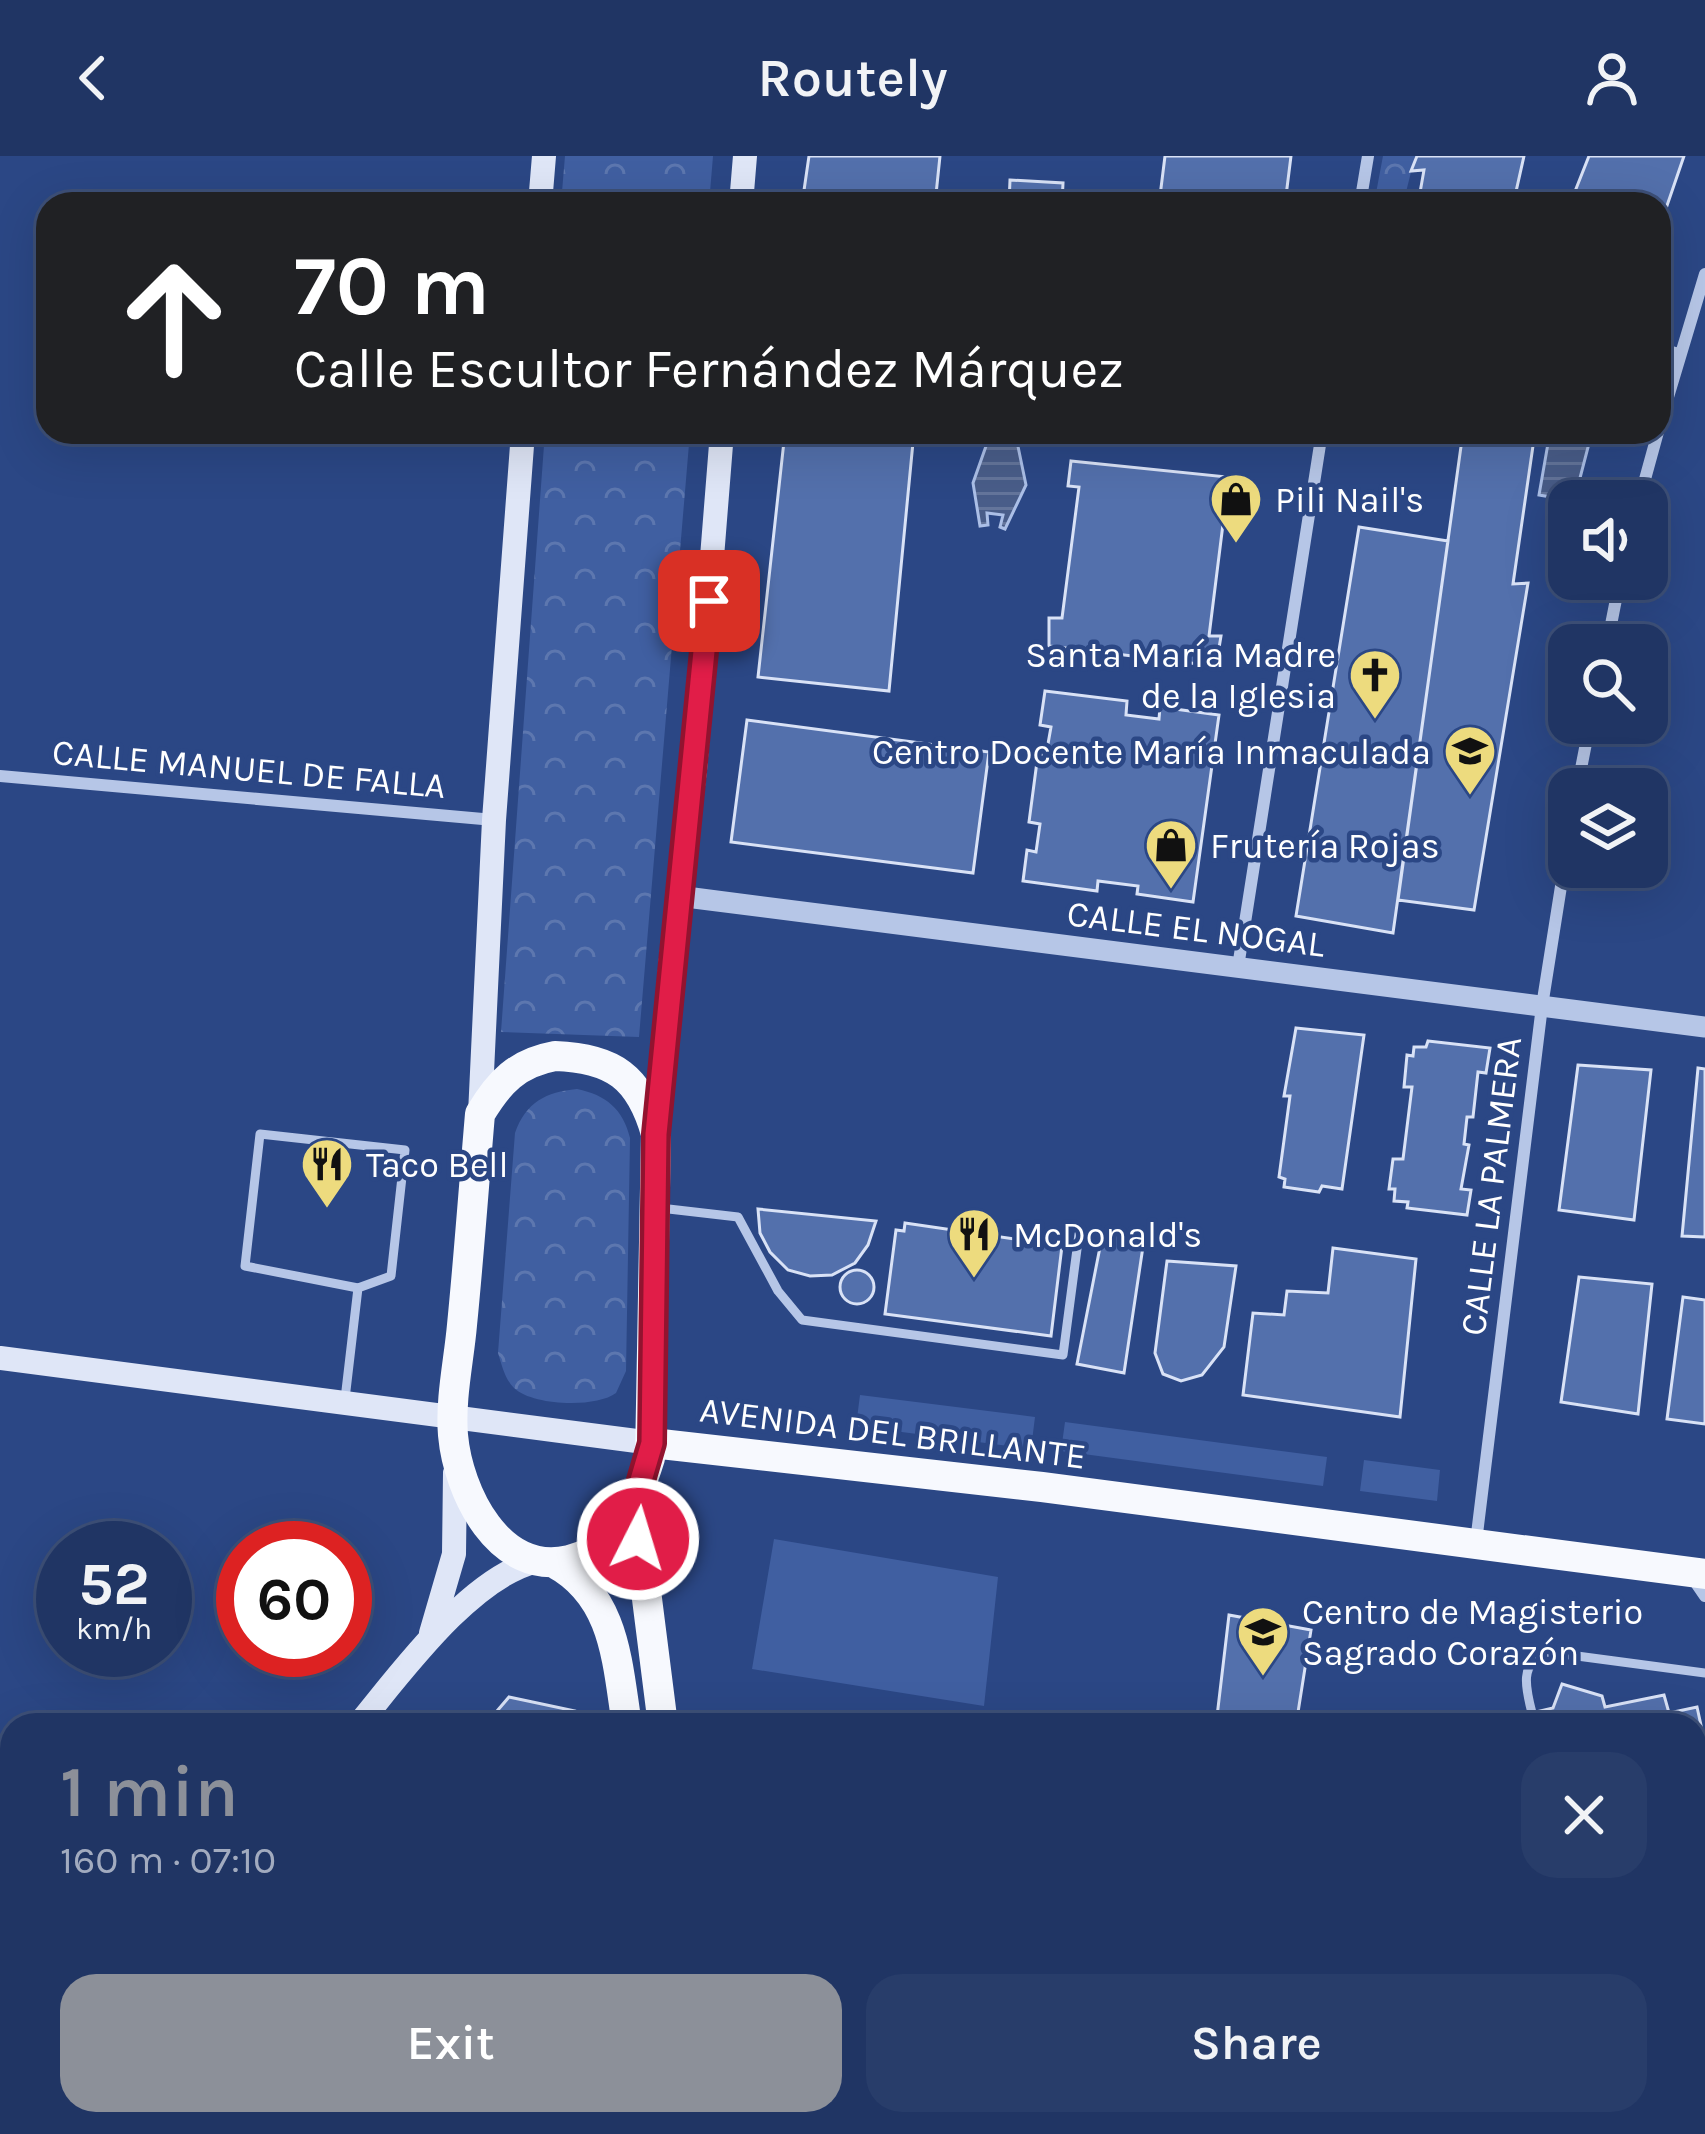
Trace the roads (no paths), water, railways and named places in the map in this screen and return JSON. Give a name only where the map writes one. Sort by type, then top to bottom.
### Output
[{"type":"main road","points":[[541,192],[544,156]]},
{"type":"main road","points":[[742,192],[745,156]]},
{"type":"main road","points":[[427,1640],[454,1554],[453,1428],[480,1114],[494,820],[523,444]]},
{"type":"main road","points":[[368,1713],[427,1640],[500,1576],[598,1548],[617,1532],[634,1504],[652,1443],[656,1134],[695,770],[721,444]]},
{"type":"main road","points":[[480,1114],[505,1078],[520,1066],[555,1056],[591,1058],[627,1078],[650,1111],[656,1134]]},
{"type":"main road","name":"AVENIDA DEL BRILLANTE","points":[[0,1358],[344,1404],[453,1428],[652,1443],[1042,1487],[1476,1544],[1699,1580]]},
{"type":"main road","points":[[453,1428],[463,1478],[487,1525],[517,1555],[545,1562],[583,1582],[607,1620],[625,1713]]},
{"type":"main road","points":[[634,1504],[662,1713]]},
{"type":"street","points":[[1362,192],[1368,156]]},
{"type":"street","points":[[1671,380],[1705,274]]},
{"type":"street","points":[[1671,351],[1678,354]]},
{"type":"street","points":[[1238,967],[1320,444]]},
{"type":"street","points":[[1645,480],[1654,444]]},
{"type":"street","name":"CALLE MANUEL DE FALLA","points":[[0,776],[494,820]]},
{"type":"street","name":"CALLE LA PALMERA","points":[[1476,1544],[1561,888]]},
{"type":"street","name":"CALLE EL NOGAL","points":[[678,896],[1705,1027]]},
{"type":"lane","points":[[260,1134],[405,1150],[391,1276],[358,1288],[245,1266],[260,1134]]},
{"type":"lane","points":[[655,1208],[738,1217],[778,1292],[802,1320],[1063,1355],[1079,1234]]},
{"type":"lane","points":[[344,1404],[358,1288]]},
{"type":"lane","points":[[1532,1713],[1526,1668],[1535,1656],[1547,1652],[1705,1673]]},
{"type":"place","name":"Pili Nail's","points":[[1236,545]]},
{"type":"place","name":"Santa María Madre de la Iglesia","points":[[1375,721]]},
{"type":"place","name":"Centro Docente María Inmaculada","points":[[1470,797]]},
{"type":"place","name":"Frutería Rojas","points":[[1171,891]]},
{"type":"place","name":"Taco Bell","points":[[327,1210]]},
{"type":"place","name":"McDonald's","points":[[974,1280]]},
{"type":"place","name":"Centro de Magisterio Sagrado Corazón","points":[[1263,1678]]}]
